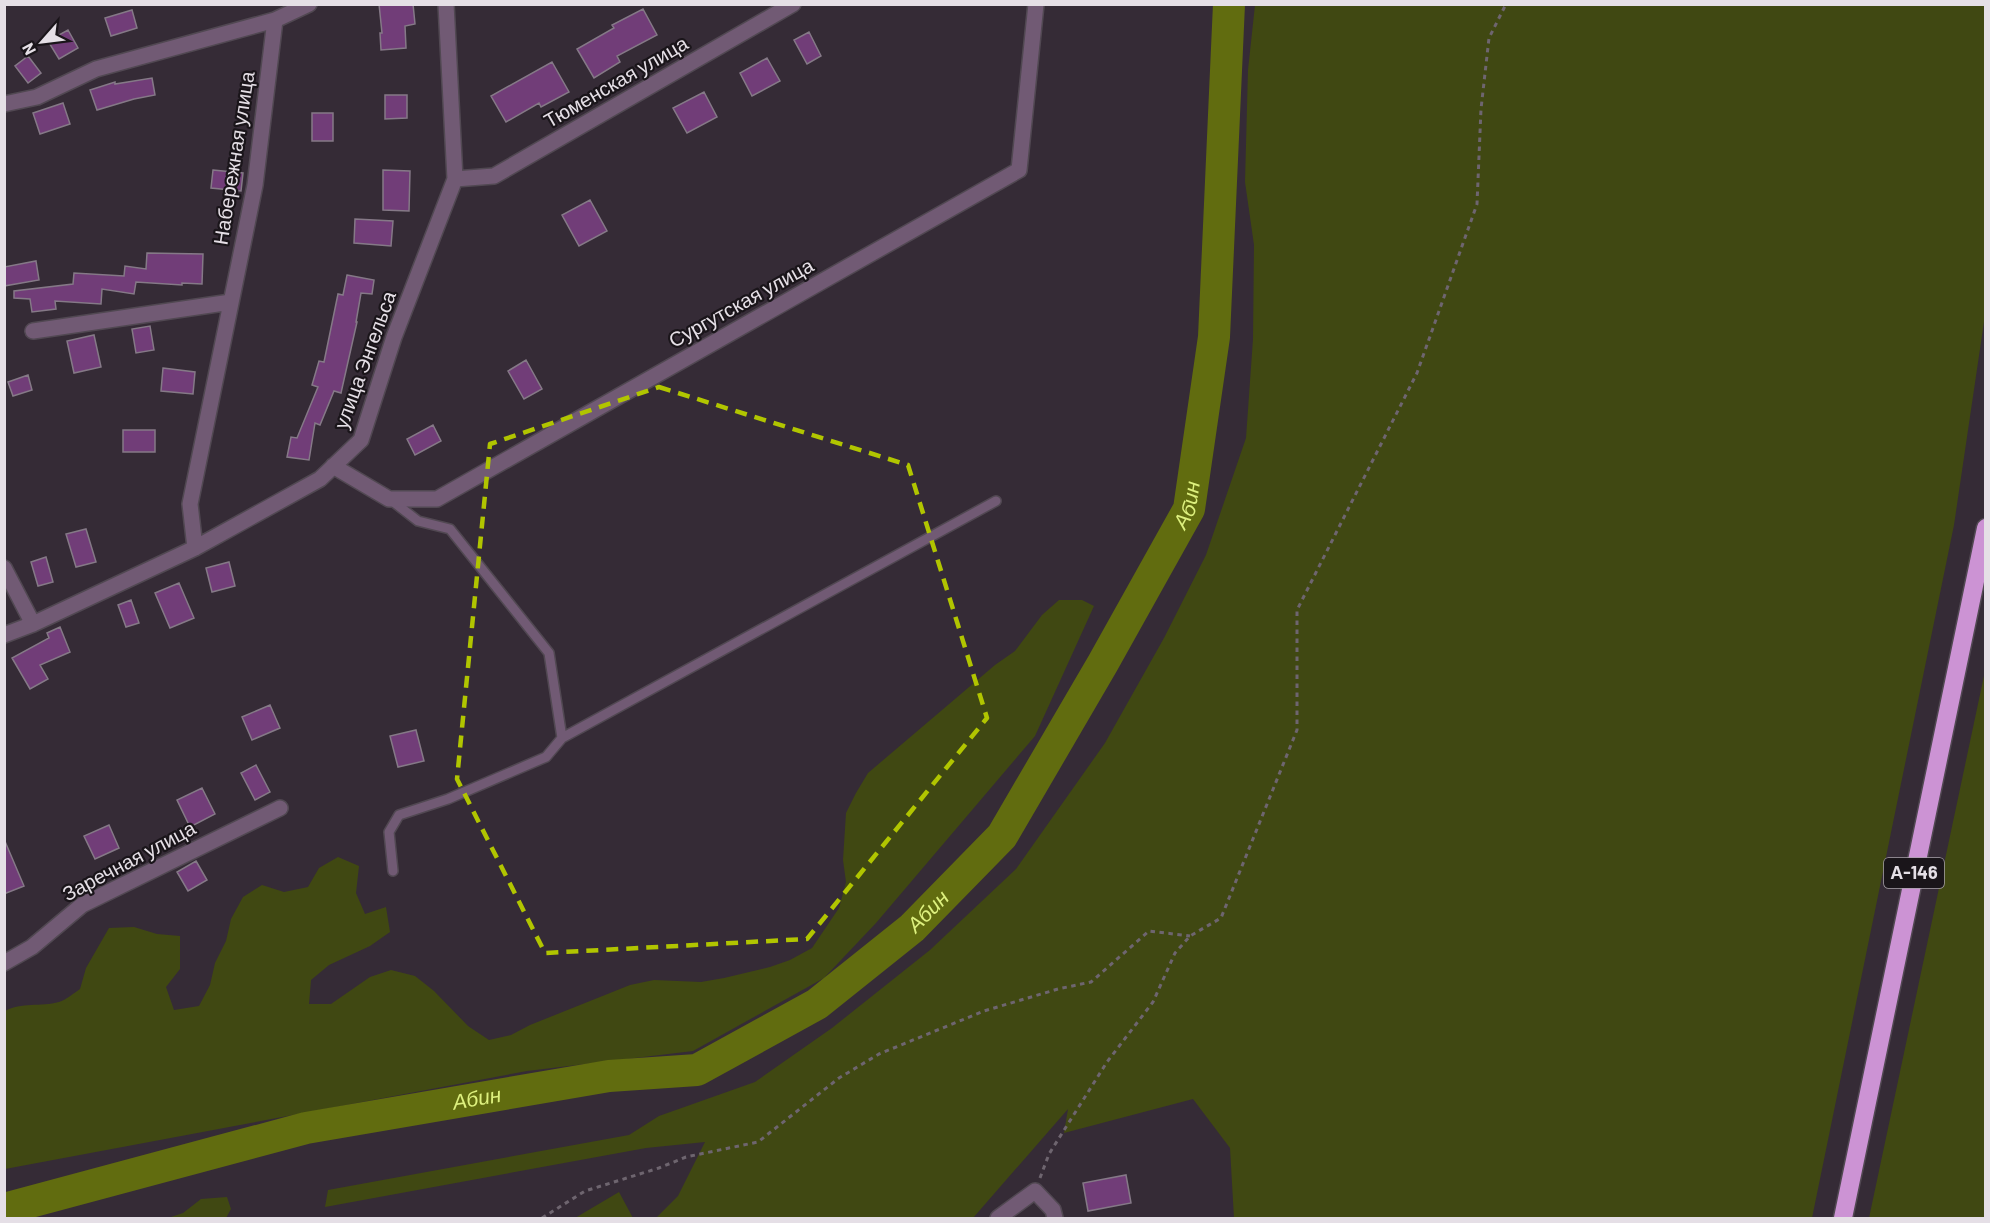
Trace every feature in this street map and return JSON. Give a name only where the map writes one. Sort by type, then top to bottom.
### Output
[{"type":"highway","name":"А-146","points":[[1843,1218],[1986,528]]},
{"type":"street","points":[[4,104],[37,97],[96,69],[275,20],[293,8],[309,4]]},
{"type":"street","name":"улица Энгельса","points":[[4,635],[33,624],[195,548],[320,479],[361,440],[394,337],[455,179],[446,4]]},
{"type":"street","name":"Тюменская улица","points":[[455,179],[494,176],[793,4]]},
{"type":"street","name":"Сургутская улица","points":[[389,499],[437,499],[1019,170],[1036,4]]},
{"type":"street","name":"Набережная улица","points":[[195,548],[190,504],[255,185],[275,20]]},
{"type":"street","points":[[33,331],[231,302]]},
{"type":"street","points":[[333,466],[389,499]]},
{"type":"street","points":[[4,568],[33,624]]},
{"type":"street","name":"Заречная улица","points":[[4,963],[32,947],[82,905],[280,808]]},
{"type":"street","points":[[998,1218],[1035,1191],[1054,1214]]},
{"type":"lane","points":[[389,499],[418,521],[450,529],[549,653],[562,738]]},
{"type":"lane","points":[[393,871],[389,832],[399,815],[448,798],[546,757],[562,738],[996,501]]},
{"type":"path","points":[[1035,1191],[1048,1155],[1107,1062],[1153,1002],[1175,952],[1190,936],[1221,918],[1297,730],[1297,610],[1417,373],[1477,204],[1480,109],[1489,38],[1506,4]]},
{"type":"path","points":[[542,1218],[585,1191],[687,1157],[758,1142],[839,1078],[879,1054],[984,1011],[1058,988],[1091,982],[1149,931],[1190,936]]},
{"type":"highlighted area","points":[[659,387],[908,465],[987,718],[807,939],[545,953],[457,779],[490,444]]},
{"type":"green space","points":[[1255,5],[1985,5],[1985,315],[1954,525],[1812,1218],[1234,1218],[1230,1148],[1193,1099],[1064,1133],[1068,1109],[973,1218],[656,1218],[678,1196],[705,1142],[646,1148],[325,1207],[328,1190],[629,1135],[659,1116],[755,1082],[832,1028],[930,950],[1016,869],[1105,743],[1164,638],[1206,555],[1246,438],[1253,339],[1254,245],[1245,182],[1248,70]]},
{"type":"green space","points":[[1059,600],[1082,600],[1094,606],[1035,736],[876,923],[824,978],[693,1051],[527,1071],[5,1169],[5,1011],[18,1006],[59,1002],[67,998],[80,989],[86,968],[109,928],[134,927],[157,934],[180,936],[180,969],[166,987],[174,1010],[199,1006],[210,985],[215,963],[226,941],[231,919],[243,897],[262,885],[284,892],[308,887],[319,868],[338,857],[359,866],[356,893],[365,914],[386,907],[390,932],[370,946],[329,965],[311,980],[309,1004],[331,1004],[370,977],[391,970],[415,976],[434,991],[468,1026],[489,1040],[511,1035],[530,1025],[630,985],[654,980],[701,982],[770,967],[790,960],[812,948],[839,908],[846,882],[843,860],[846,813],[868,773],[995,665],[1015,651],[1042,615]]},
{"type":"green space","points":[[1985,671],[1985,1218],[1869,1218]]},
{"type":"green space","points":[[619,1192],[633,1218],[575,1218]]},
{"type":"green space","points":[[227,1197],[231,1209],[226,1218],[168,1218],[183,1213],[201,1199]]},
{"type":"building","points":[[379,4],[413,4],[415,24],[405,26],[406,48],[381,50]]},
{"type":"building","points":[[643,9],[657,35],[617,56],[620,62],[594,78],[577,49],[614,28],[612,25]]},
{"type":"building","points":[[132,10],[137,28],[111,36],[105,18]]},
{"type":"building","points":[[68,30],[78,48],[59,59],[48,41]]},
{"type":"building","points":[[809,32],[821,56],[807,64],[794,40]]},
{"type":"building","points":[[28,56],[41,73],[28,83],[15,66]]},
{"type":"building","points":[[767,58],[780,81],[752,96],[740,73]]},
{"type":"building","points":[[552,62],[569,92],[541,107],[539,103],[506,122],[491,96]]},
{"type":"building","points":[[152,78],[155,95],[97,110],[90,90],[115,82],[115,84]]},
{"type":"building","points":[[704,92],[717,117],[687,133],[673,108]]},
{"type":"building","points":[[385,95],[407,95],[407,118],[385,119]]},
{"type":"building","points":[[63,103],[70,124],[40,134],[33,113]]},
{"type":"building","points":[[312,113],[333,113],[333,141],[312,141]]},
{"type":"building","points":[[213,170],[243,173],[241,191],[211,188]]},
{"type":"building","points":[[383,170],[410,171],[409,211],[383,210]]},
{"type":"building","points":[[590,200],[607,231],[579,246],[562,215]]},
{"type":"building","points":[[355,219],[393,221],[391,246],[354,243]]},
{"type":"building","points":[[147,253],[203,254],[202,284],[136,282],[134,294],[102,289],[101,304],[55,301],[56,309],[32,312],[30,299],[14,298],[14,291],[73,284],[74,273],[124,276],[125,266],[146,269]]},
{"type":"building","points":[[36,261],[39,280],[4,286],[4,267]]},
{"type":"building","points":[[347,275],[374,280],[372,294],[361,293],[341,393],[334,391],[320,425],[315,423],[309,460],[287,457],[291,437],[297,438],[318,387],[312,385],[319,361],[324,362],[338,294],[343,295]]},
{"type":"building","points":[[150,326],[154,350],[136,353],[132,329]]},
{"type":"building","points":[[94,335],[101,367],[74,373],[67,341]]},
{"type":"building","points":[[526,360],[542,389],[524,399],[508,371]]},
{"type":"building","points":[[163,368],[195,372],[193,394],[161,391]]},
{"type":"building","points":[[28,375],[32,390],[13,396],[8,382]]},
{"type":"building","points":[[433,425],[441,441],[415,455],[407,439]]},
{"type":"building","points":[[123,430],[155,430],[155,452],[123,452]]},
{"type":"building","points":[[86,529],[96,562],[76,567],[66,534]]},
{"type":"building","points":[[46,557],[53,582],[38,586],[31,562]]},
{"type":"building","points":[[229,562],[235,586],[212,592],[206,568]]},
{"type":"building","points":[[179,583],[194,618],[170,628],[155,593]]},
{"type":"building","points":[[131,600],[139,623],[126,627],[118,605]]},
{"type":"building","points":[[60,627],[70,652],[40,665],[48,679],[30,689],[12,658],[49,638],[47,633]]},
{"type":"building","points":[[270,705],[280,728],[252,740],[242,717]]},
{"type":"building","points":[[416,730],[424,761],[398,767],[390,736]]},
{"type":"building","points":[[256,765],[270,792],[255,800],[241,773]]},
{"type":"building","points":[[202,788],[215,814],[190,827],[177,800]]},
{"type":"building","points":[[109,825],[119,848],[95,859],[84,836]]},
{"type":"building","points":[[4,839],[24,886],[4,894]]},
{"type":"building","points":[[196,861],[207,880],[188,891],[177,872]]},
{"type":"building","points":[[1126,1175],[1131,1203],[1088,1211],[1083,1183]]},
{"type":"waterway","name":"Абин","points":[[4,1209],[306,1128],[609,1076],[697,1070],[817,1004],[912,928],[1002,836],[1189,509],[1214,337],[1229,4]]}]
